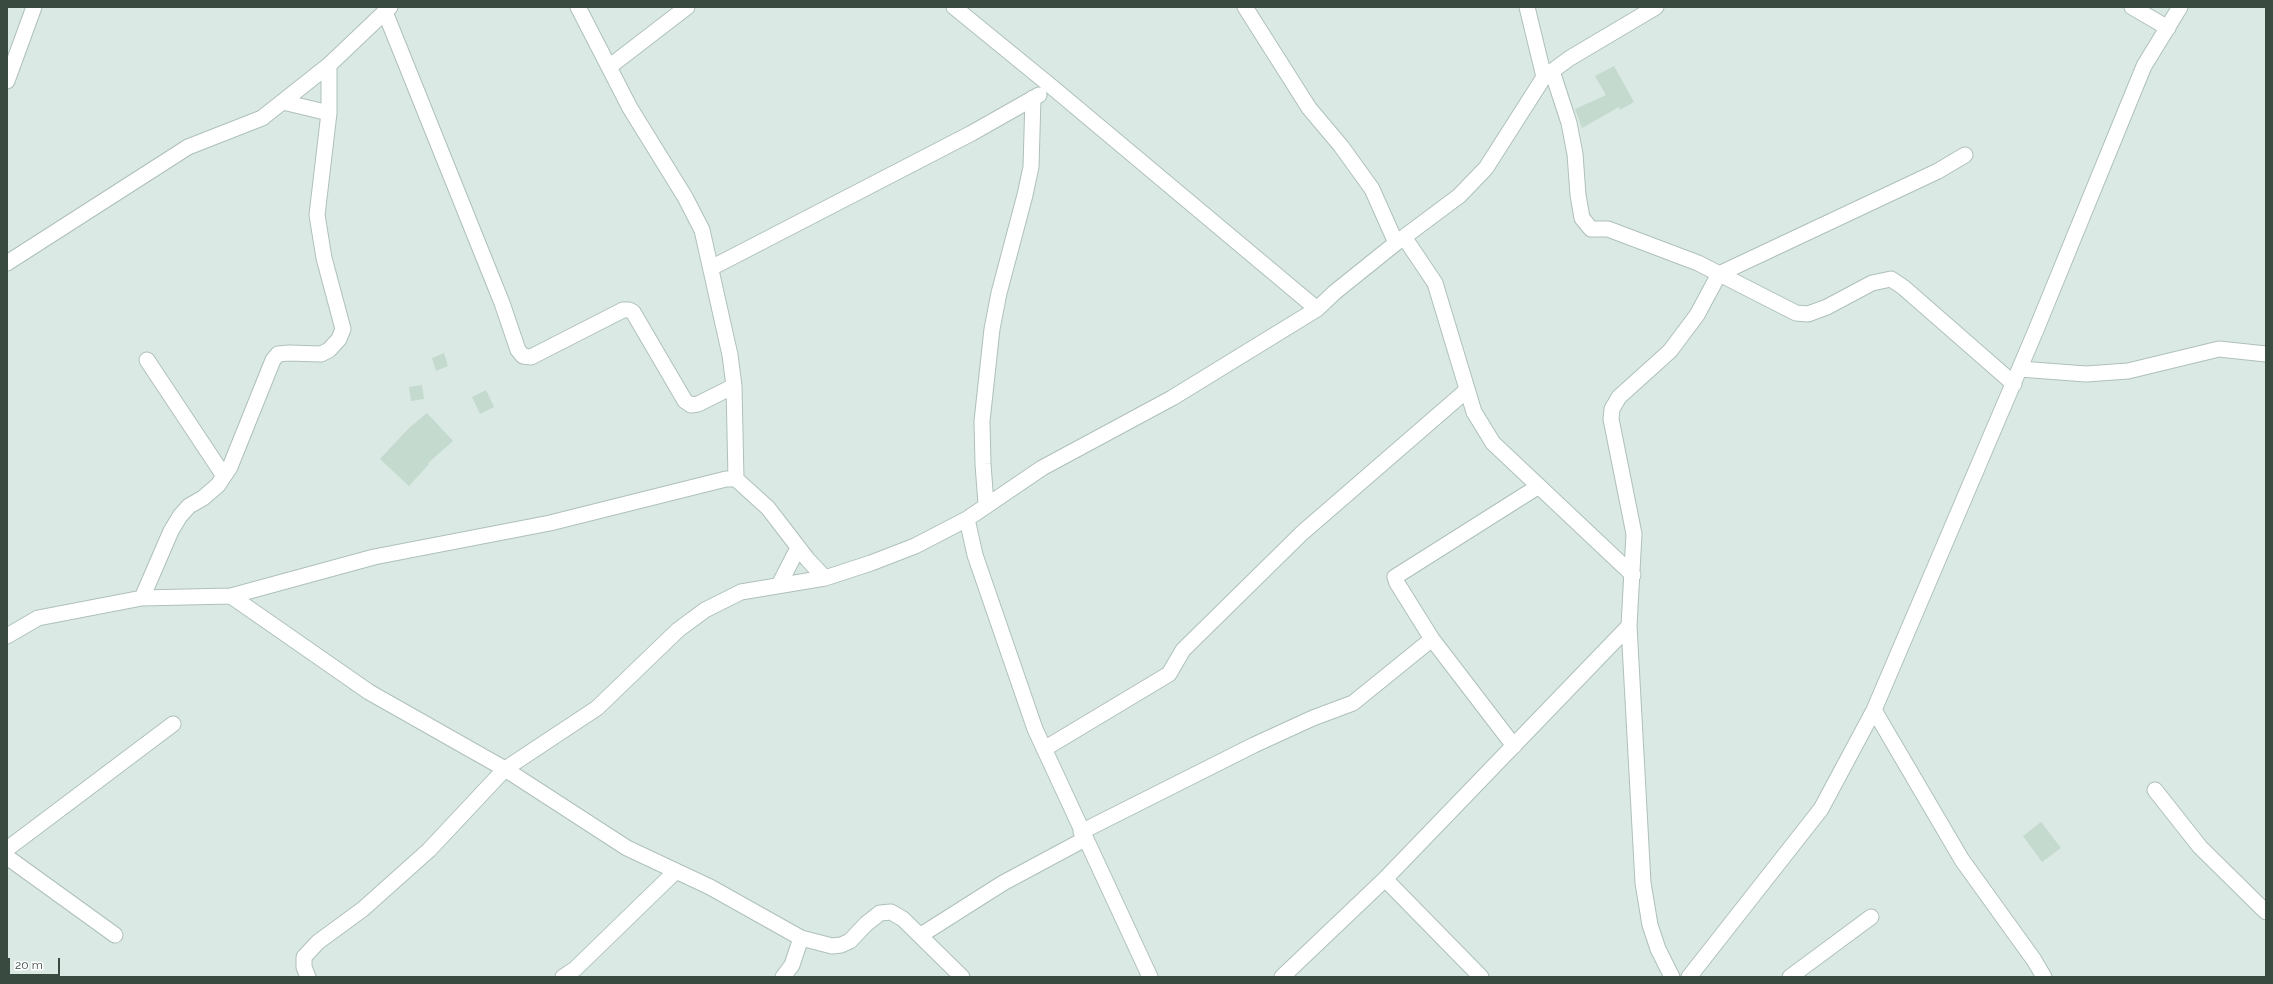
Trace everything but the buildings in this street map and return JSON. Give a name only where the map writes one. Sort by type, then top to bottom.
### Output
[{"type":"street","points":[[7,81],[34,7]]},
{"type":"street","points":[[578,7],[630,108],[685,197],[702,230],[734,386],[736,479],[768,508],[798,548],[825,578]]},
{"type":"street","points":[[609,67],[688,7]]},
{"type":"street","points":[[954,7],[1317,309]]},
{"type":"street","points":[[1245,7],[1309,108],[1341,146],[1372,189],[1400,240],[1435,283],[1444,308],[1474,412],[1493,443],[1633,574]]},
{"type":"street","points":[[1527,7],[1548,74],[1569,123],[1575,154],[1578,195],[1582,218],[1586,225],[1591,229],[1608,229],[1698,263],[1796,314],[1808,314],[1827,307],[1872,283],[1891,279],[1903,287],[2014,384]]},
{"type":"street","points":[[308,977],[304,967],[304,957],[318,942],[363,909],[429,850],[505,769],[598,708],[678,630],[705,610],[741,592],[825,578],[892,556],[967,519],[986,504],[1042,468],[1172,398],[1317,309],[1400,240],[1459,196],[1486,168],[1548,74],[1570,58],[1656,7]]},
{"type":"street","points":[[2132,7],[2168,28]]},
{"type":"street","points":[[1689,977],[1821,809],[1874,710],[2014,384],[2144,66],[2180,7]]},
{"type":"street","points":[[7,263],[188,147],[262,118],[329,65],[388,9],[502,303],[518,350],[523,356],[531,357],[623,310],[629,310],[633,312],[685,401],[690,405],[698,404],[734,386]]},
{"type":"street","points":[[142,598],[171,531],[180,516],[189,506],[203,498],[218,485],[230,467],[273,360],[278,354],[321,354],[329,350],[339,339],[343,329],[324,258],[317,215],[329,113],[329,65]]},
{"type":"street","points":[[711,268],[972,133],[1052,87]]},
{"type":"street","points":[[986,504],[982,421],[999,293],[1025,195],[1030,167],[1033,98]]},
{"type":"street","points":[[283,102],[329,113]]},
{"type":"street","points":[[1672,977],[1658,949],[1650,925],[1643,884],[1628,626],[1633,574],[1634,534],[1612,419],[1612,409],[1619,397],[1670,352],[1697,315],[1719,274],[1938,171],[1965,155]]},
{"type":"street","points":[[2028,348],[2048,371]]},
{"type":"street","points":[[2020,368],[2086,374],[2128,371],[2219,349],[2266,354]]},
{"type":"street","points":[[147,360],[224,476]]},
{"type":"street","points":[[1044,750],[1169,674],[1183,650],[1302,533],[1467,390]]},
{"type":"street","points":[[7,636],[38,618],[142,598],[231,596],[374,557],[550,523],[714,482],[736,479]]},
{"type":"street","points":[[1514,746],[1432,639],[1397,584],[1395,577],[1539,486]]},
{"type":"street","points":[[967,519],[975,555],[1035,729],[1150,977]]},
{"type":"street","points":[[778,585],[798,548]]},
{"type":"street","points":[[231,596],[369,692],[505,769],[627,848],[710,887],[801,938],[832,946],[841,945],[850,941],[866,924],[880,913],[891,912],[903,919],[921,935],[962,977]]},
{"type":"street","points":[[1282,977],[1385,879],[1628,626]]},
{"type":"street","points":[[921,935],[1083,835],[1254,745],[1313,718],[1353,703],[1432,639]]},
{"type":"street","points":[[1874,710],[1962,860],[2034,960],[2044,977]]},
{"type":"street","points":[[7,849],[173,724]]},
{"type":"street","points":[[2155,790],[2200,847],[2266,912]]},
{"type":"street","points":[[7,857],[114,935]]},
{"type":"street","points":[[563,977],[575,969],[676,871]]},
{"type":"street","points":[[1385,879],[1481,977]]},
{"type":"street","points":[[1790,977],[1871,917]]},
{"type":"street","points":[[783,977],[792,965],[801,938]]},
{"type":"shaded area","points":[[7,7],[2266,7],[2266,977],[7,977]]}]
